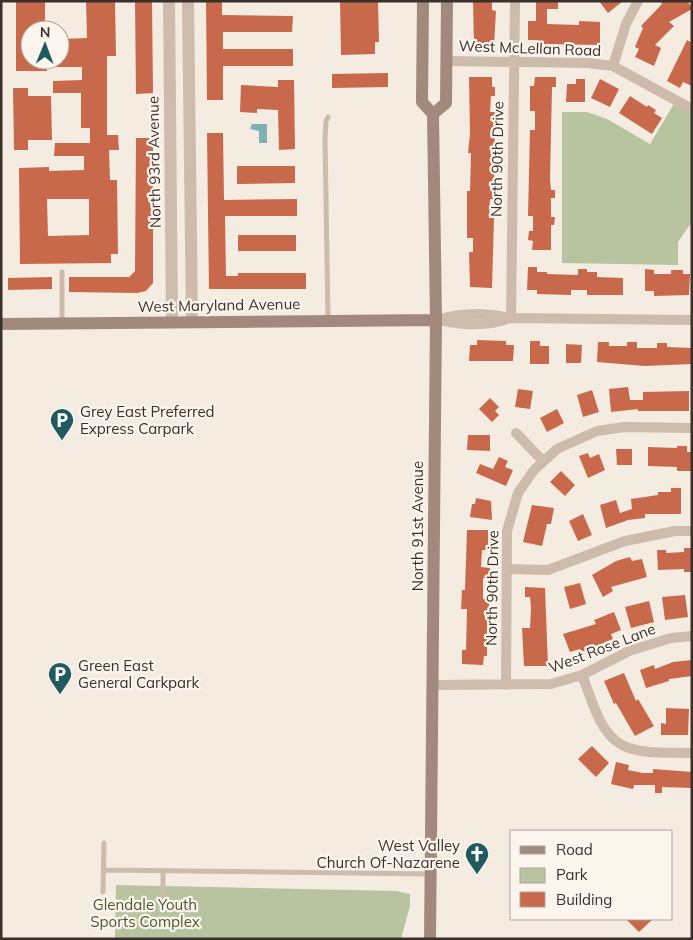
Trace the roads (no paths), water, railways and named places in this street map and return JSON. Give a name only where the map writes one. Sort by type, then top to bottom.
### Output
[{"type":"main road","name":"North 91st Avenue","points":[[423,1],[422,102],[433,114],[436,320],[430,939]]},
{"type":"main road","points":[[433,114],[446,103],[447,1]]},
{"type":"main road","name":"West Maryland Avenue","points":[[1,324],[436,320]]},
{"type":"street","name":"North 93rd Avenue","points":[[169,1],[172,321]]},
{"type":"street","points":[[188,1],[192,321]]},
{"type":"street","name":"North 90th Drive","points":[[511,318],[515,1]]},
{"type":"street","points":[[612,66],[626,24],[638,1]]},
{"type":"street","name":"West McLellan Road","points":[[447,61],[588,63],[612,66],[692,109]]},
{"type":"street","name":"West Maryland Avenue","points":[[436,320],[485,324],[511,318],[692,320]]},
{"type":"street","name":"North 90th Drive","points":[[506,685],[507,531],[512,508],[525,481],[542,460],[557,449],[583,435],[610,428],[692,428]]},
{"type":"street","points":[[516,433],[542,460]]},
{"type":"street","points":[[507,570],[548,570],[625,541],[675,531],[692,531]]},
{"type":"street","name":"West Rose Lane","points":[[433,685],[551,684],[582,675],[629,651],[671,638],[692,636]]},
{"type":"street","points":[[582,675],[606,730],[621,745],[654,752],[692,753]]},
{"type":"lane","points":[[328,117],[325,138],[328,320]]},
{"type":"lane","points":[[62,272],[62,323]]},
{"type":"lane","points":[[103,892],[104,843]]},
{"type":"lane","points":[[103,870],[432,874]]},
{"type":"lane","points":[[163,871],[163,909]]},
{"type":"water","points":[[252,124],[267,124],[267,143],[259,143],[259,131],[250,129]]},
{"type":"place","name":"Grey East Preferred Express Carpark","points":[[62,441]]},
{"type":"place","name":"Green East General Carkpark","points":[[60,695]]},
{"type":"place","name":"West Valley Church Of-Nazarene","points":[[477,875]]},
{"type":"park label","name":"Glendale Youth Sports Complex","points":[[145,912]]}]
